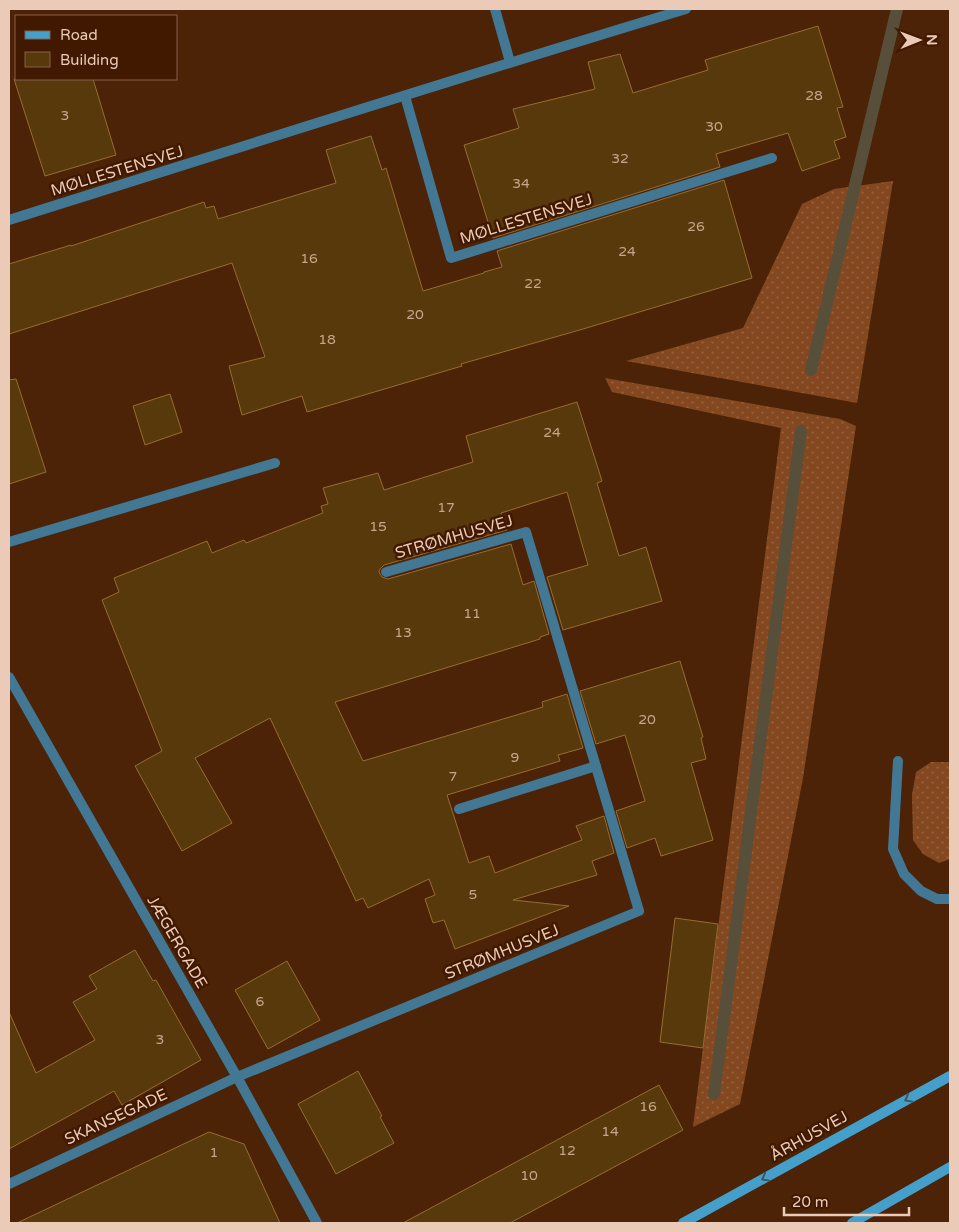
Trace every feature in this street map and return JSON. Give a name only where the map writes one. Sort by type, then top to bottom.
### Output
[{"type":"main road","name":"ÅRHUSVEJ","points":[[683,1223],[950,1076]]},
{"type":"main road","points":[[852,1223],[950,1167]]},
{"type":"street","points":[[495,9],[510,62]]},
{"type":"street","name":"MØLLESTENSVEJ","points":[[9,220],[510,62],[686,9]]},
{"type":"street","name":"MØLLESTENSVEJ","points":[[405,96],[451,258],[772,158]]},
{"type":"street","points":[[9,542],[275,463]]},
{"type":"street","name":"STRØMHUSVEJ","points":[[237,1077],[639,911],[526,532],[386,572]]},
{"type":"street","name":"JÆGERGADE","points":[[9,677],[237,1077],[317,1223]]},
{"type":"street","points":[[898,762],[894,849],[904,874],[921,892],[938,899],[950,899]]},
{"type":"street","points":[[459,809],[596,766]]},
{"type":"street","name":"SKANSEGADE","points":[[9,1184],[237,1077]]},
{"type":"shaded area","points":[[893,181],[857,403],[626,361],[743,328],[802,204],[834,189]]},
{"type":"shaded area","points":[[605,378],[840,419],[856,426],[803,778],[740,1104],[693,1127],[781,428],[612,392]]},
{"type":"shaded area","points":[[931,762],[950,763],[950,859],[939,863],[923,854],[913,840],[912,795],[916,772]]},
{"type":"building","points":[[818,26],[843,107],[837,108],[846,137],[834,141],[840,158],[802,171],[788,133],[716,154],[720,167],[493,238],[464,145],[519,128],[513,109],[595,89],[588,62],[620,54],[633,93],[708,70],[705,60]]},
{"type":"building","points":[[14,79],[93,80],[116,155],[45,176]]},
{"type":"building","points":[[371,136],[382,170],[386,168],[423,291],[502,267],[497,251],[724,180],[752,278],[461,364],[462,366],[307,412],[302,396],[242,415],[229,366],[265,357],[232,263],[9,334],[9,264],[71,246],[204,202],[206,208],[214,206],[218,219],[336,183],[326,150]]},
{"type":"building","points":[[16,379],[46,472],[9,484],[9,380]]},
{"type":"building","points":[[170,394],[182,432],[145,445],[133,406]]},
{"type":"building","points":[[577,402],[602,481],[597,483],[619,556],[646,547],[662,601],[563,630],[547,577],[588,565],[567,492],[501,513],[507,530],[384,565],[379,571],[382,577],[388,579],[511,544],[523,585],[534,581],[549,634],[540,637],[540,639],[335,702],[363,761],[543,707],[542,702],[567,694],[583,748],[558,755],[560,761],[447,795],[469,863],[489,856],[495,873],[582,840],[576,826],[604,816],[614,853],[592,861],[597,875],[513,900],[569,906],[455,949],[444,920],[433,923],[425,899],[435,895],[429,879],[368,908],[363,898],[356,901],[270,718],[195,758],[232,823],[182,851],[135,766],[162,751],[102,600],[119,592],[114,578],[207,541],[212,553],[244,540],[246,543],[323,513],[321,506],[328,504],[323,488],[378,473],[384,490],[473,462],[466,436]]},
{"type":"building","points":[[680,661],[703,737],[701,738],[706,759],[691,763],[713,840],[661,856],[655,838],[627,848],[616,811],[645,801],[625,735],[596,744],[580,691]]},
{"type":"building","points":[[675,918],[718,924],[703,1048],[660,1042]]},
{"type":"building","points":[[135,950],[153,981],[156,980],[201,1060],[122,1105],[114,1091],[9,1149],[9,1012],[36,1073],[95,1040],[73,1002],[97,989],[89,976]]},
{"type":"building","points":[[287,961],[320,1020],[268,1049],[235,990]]},
{"type":"building","points":[[358,1071],[394,1143],[336,1174],[298,1104]]},
{"type":"building","points":[[659,1085],[683,1130],[510,1223],[403,1223]]},
{"type":"building","points":[[209,1132],[244,1144],[280,1223],[17,1223]]},
{"type":"waterway","points":[[811,370],[897,9]]},
{"type":"waterway","points":[[714,1094],[801,431]]}]
